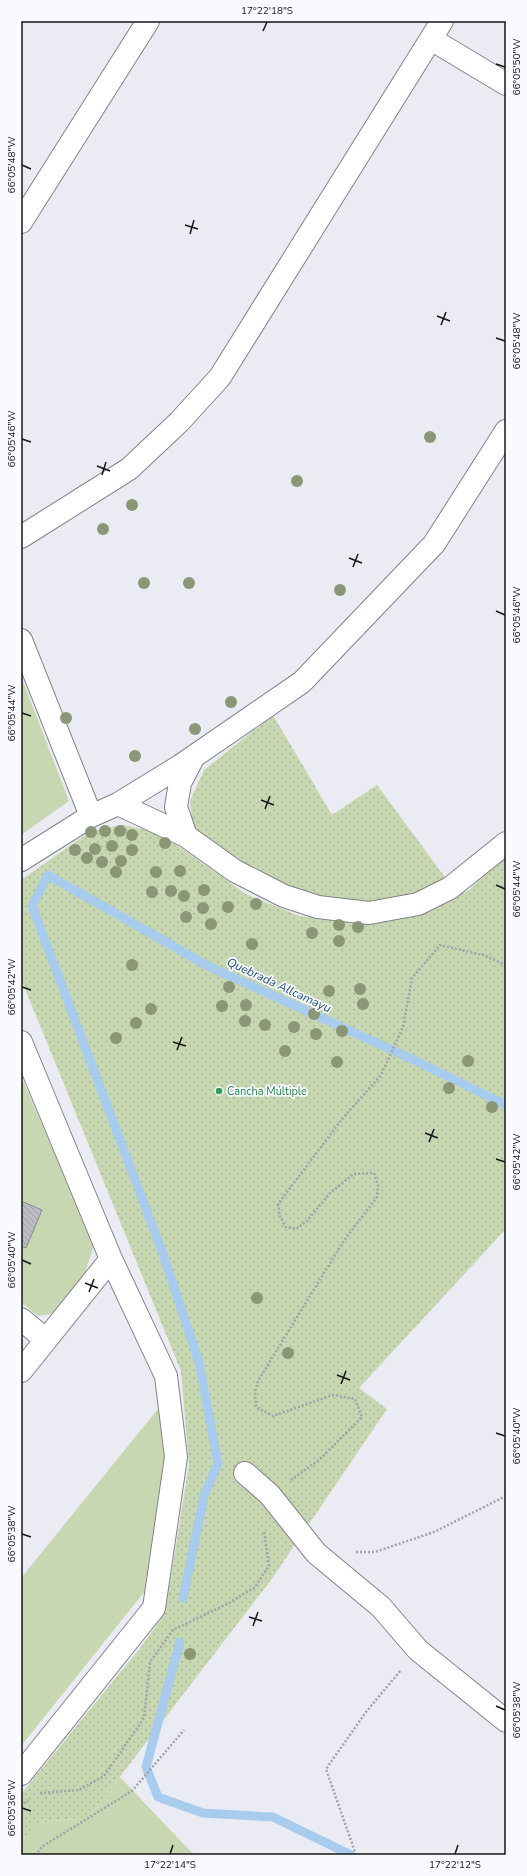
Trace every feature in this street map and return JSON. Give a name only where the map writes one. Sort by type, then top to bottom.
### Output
[{"type":"street","points":[[21,222],[148,21]]},
{"type":"street","points":[[21,537],[129,469],[179,422],[220,377],[438,26],[506,84]]},
{"type":"street","points":[[21,860],[91,816],[118,804],[193,757],[302,682],[434,544],[506,431]]},
{"type":"street","points":[[21,640],[91,816]]},
{"type":"street","points":[[186,836],[176,807],[180,783],[193,757]]},
{"type":"street","points":[[118,804],[186,836],[236,871],[284,896],[318,906],[369,913],[418,904],[450,888],[506,843]]},
{"type":"street","points":[[21,1042],[111,1259],[166,1376],[176,1458],[154,1608],[21,1774]]},
{"type":"street","points":[[21,1371],[111,1259]]},
{"type":"street","points":[[21,1319],[46,1340]]},
{"type":"street","points":[[245,1473],[270,1495],[316,1553],[381,1607],[418,1650],[506,1721]]},
{"type":"path","points":[[34,1794],[79,1790],[104,1776],[144,1718],[150,1662],[173,1630],[229,1603],[255,1587],[268,1566],[262,1515],[270,1495],[319,1460],[362,1417],[355,1399],[333,1395],[273,1416],[256,1407],[255,1392],[258,1380],[343,1242],[377,1198],[378,1185],[374,1173],[354,1174],[331,1192],[306,1222],[296,1229],[286,1227],[280,1217],[278,1204],[343,1118],[381,1075],[403,1027],[412,978],[440,945],[483,955],[506,965]]},
{"type":"path","points":[[316,1553],[375,1552],[434,1532],[506,1496]]},
{"type":"path","points":[[356,1855],[326,1769],[366,1712],[418,1650]]},
{"type":"path","points":[[35,1855],[43,1846],[132,1791],[184,1730]]},
{"type":"path","points":[[21,1806],[29,1798]]},
{"type":"green space","points":[[21,676],[69,801],[21,835]]},
{"type":"green space","points":[[273,715],[332,815],[377,785],[447,880],[415,894],[366,905],[325,902],[262,875],[193,828],[190,801],[204,770]]},
{"type":"green space","points":[[123,825],[155,832],[181,848],[246,894],[299,916],[355,923],[416,914],[469,890],[506,855],[506,1229],[359,1388],[387,1409],[271,1580],[89,1817],[36,1823],[21,1842],[21,1794],[141,1647],[165,1613],[189,1464],[181,1371],[21,979],[21,880],[91,831]]},
{"type":"green space","points":[[21,1076],[94,1245],[85,1273],[52,1314],[38,1316],[21,1302]]},
{"type":"green space","points":[[162,1404],[168,1462],[145,1591],[21,1746],[21,1578]]},
{"type":"green space","points":[[120,1777],[194,1855],[21,1855],[21,1842],[36,1823],[89,1817]]},
{"type":"building","points":[[21,1201],[42,1210],[26,1248],[21,1246]]},
{"type":"waterway","name":"Quebrada Allcamayu","points":[[183,1598],[204,1496],[218,1463],[199,1362],[163,1254],[32,906],[48,875],[208,966],[414,1060],[506,1105]]},
{"type":"waterway","points":[[180,1642],[146,1767],[158,1797],[203,1813],[273,1817],[351,1855]]},
{"type":"place","name":"Cancha Múltiple","points":[[219,1091]]}]
